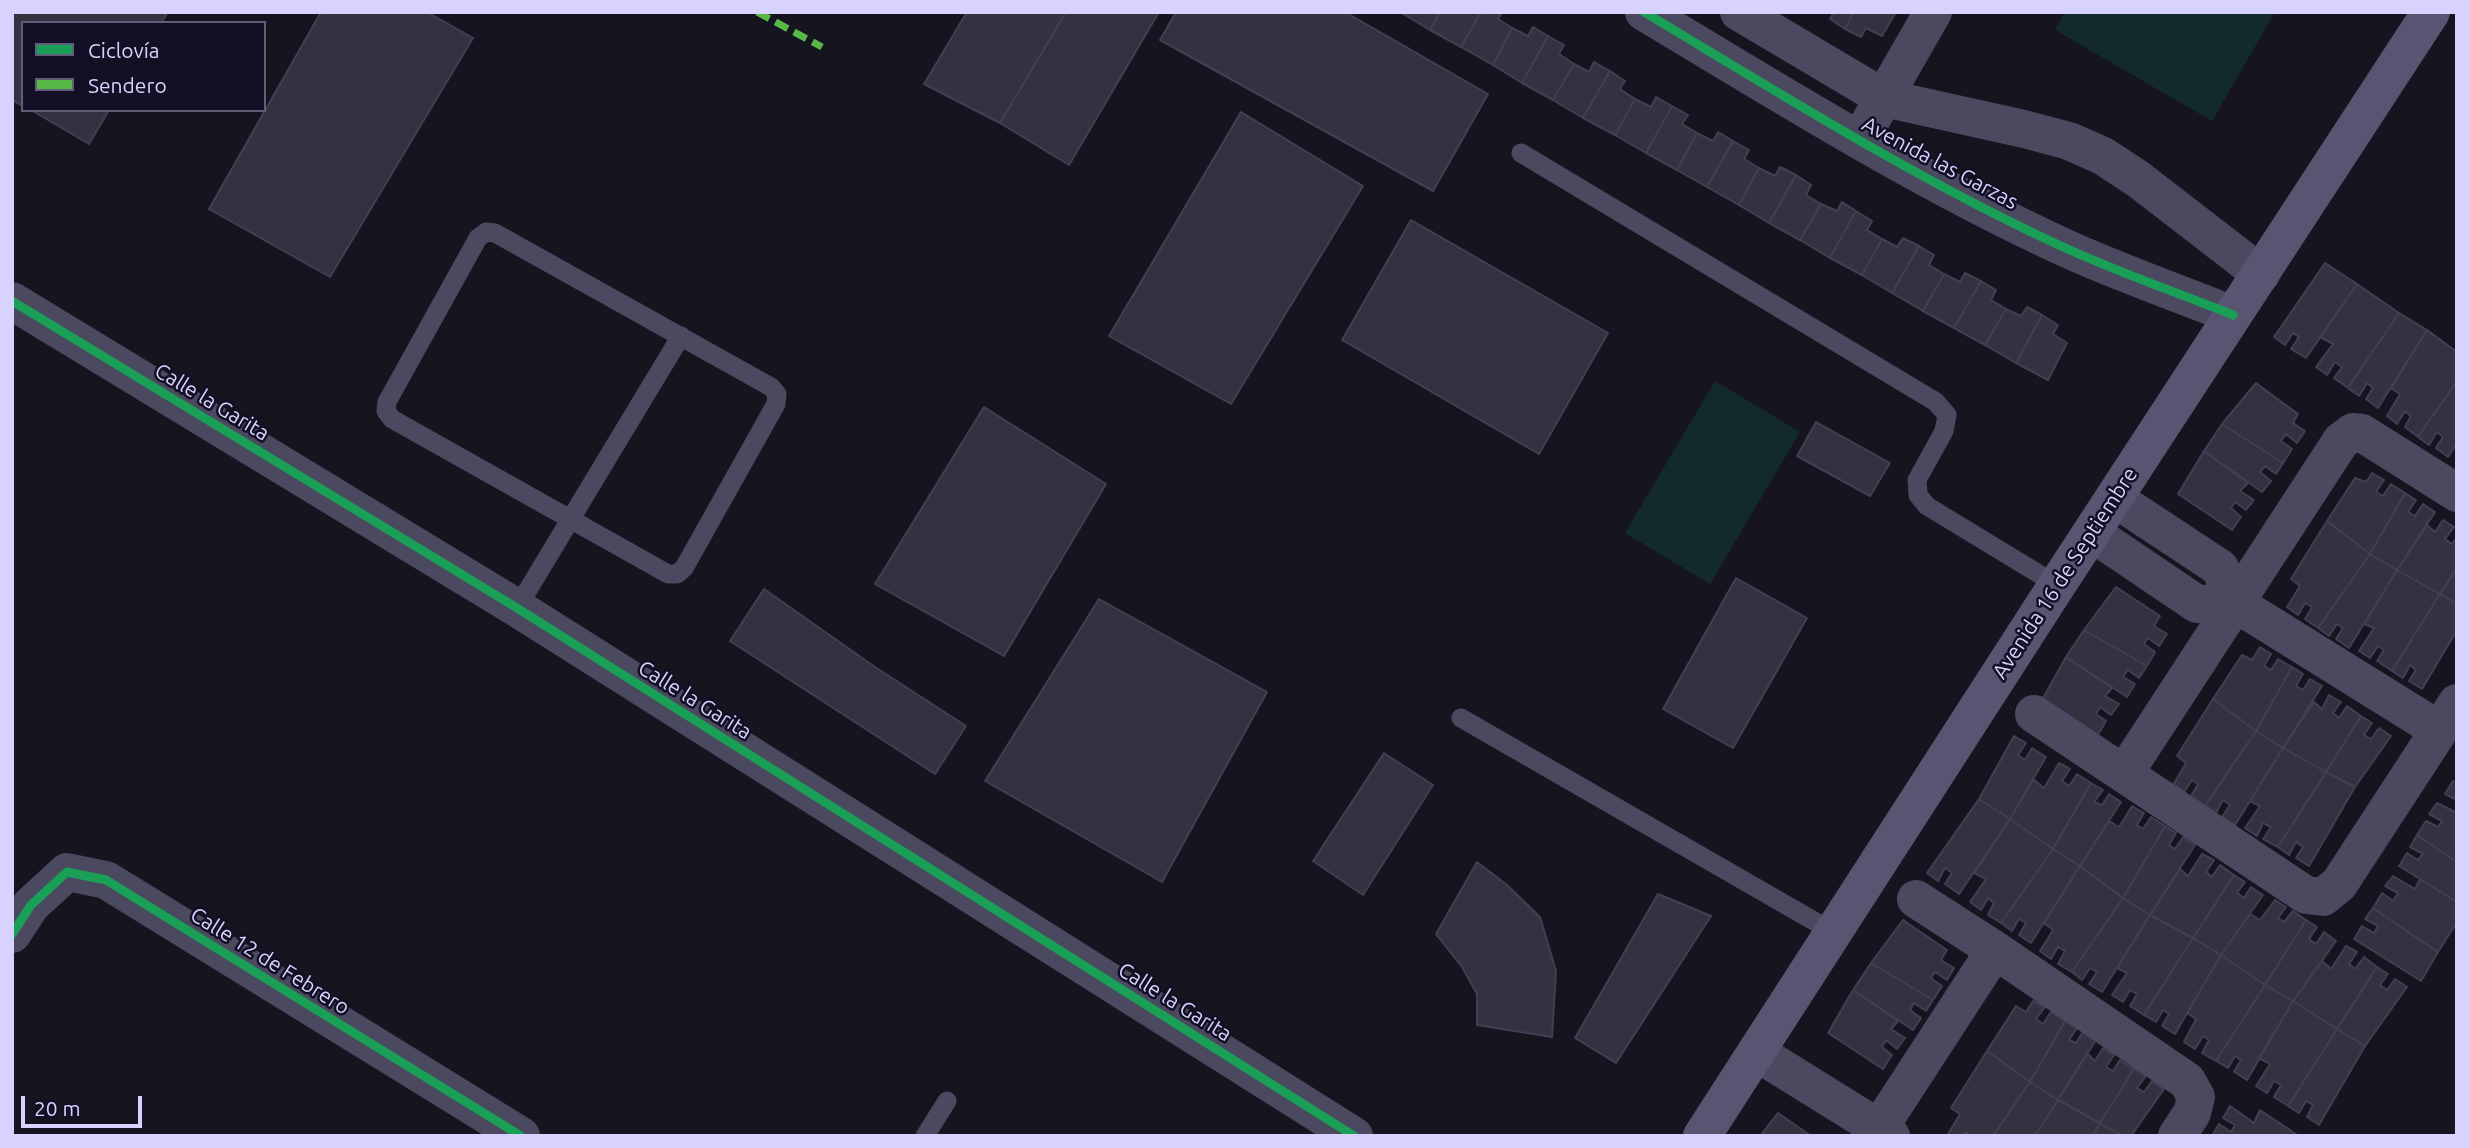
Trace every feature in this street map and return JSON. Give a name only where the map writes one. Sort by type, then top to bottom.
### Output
[{"type":"main road","name":"Avenida 16 de Septiembre","points":[[1702,1136],[2431,12]]},
{"type":"street","name":"Avenida las Garzas","points":[[1644,12],[1859,140],[2063,247],[2234,316]]},
{"type":"street","name":"Avenida las Garzas","points":[[1739,12],[1884,98],[2024,129],[2069,141],[2103,156],[2146,184],[2260,274]]},
{"type":"street","points":[[1859,140],[1933,12]]},
{"type":"street","name":"Calle la Garita","points":[[12,301],[517,608],[1354,1136]]},
{"type":"street","points":[[2124,774],[2341,441],[2353,432],[2362,433],[2457,493]]},
{"type":"street","points":[[2114,498],[2220,568],[2235,603]]},
{"type":"street","points":[[2034,714],[2306,895],[2323,897],[2339,884],[2448,717],[2235,603],[2197,604],[2092,533]]},
{"type":"street","name":"Calle 12 de Febrero","points":[[12,934],[31,905],[67,872],[106,880],[521,1136]]},
{"type":"street","points":[[1916,899],[2186,1081],[2196,1097],[2192,1113],[2177,1136]]},
{"type":"street","points":[[1756,1052],[1881,1133],[1995,950]]},
{"type":"lane","points":[[1521,153],[1936,402],[1947,415],[1944,431],[1917,480],[1917,495],[1927,506],[2057,585]]},
{"type":"lane","points":[[486,232],[495,233],[771,387],[777,394],[776,404],[684,568],[677,574],[668,574],[571,520],[392,419],[386,411],[387,402],[478,238],[486,232]]},
{"type":"lane","points":[[517,608],[681,337]]},
{"type":"lane","points":[[1461,718],[1833,932]]},
{"type":"lane","points":[[925,1136],[947,1101]]},
{"type":"green space","points":[[2065,12],[2275,12],[2212,121],[2055,30]]},
{"type":"green space","points":[[1715,381],[1800,432],[1710,584],[1625,533]]},
{"type":"building","points":[[12,12],[168,12],[162,21],[21,21],[21,105],[12,100]]},
{"type":"building","points":[[321,12],[427,12],[473,38],[330,277],[209,209]]},
{"type":"building","points":[[967,12],[1066,12],[1000,123],[924,84]]},
{"type":"building","points":[[1066,12],[1159,12],[1069,165],[1000,123]]},
{"type":"building","points":[[1176,12],[1345,12],[1488,94],[1433,191],[1160,40]]},
{"type":"building","points":[[1400,12],[1440,12],[1430,30]]},
{"type":"building","points":[[1440,12],[1481,12],[1461,47],[1430,30]]},
{"type":"building","points":[[1481,12],[1502,12],[1498,19],[1512,28],[1493,65],[1461,47]]},
{"type":"building","points":[[1834,12],[1854,12],[1845,29],[1830,19]]},
{"type":"building","points":[[1854,12],[1896,12],[1882,36],[1866,28],[1861,37],[1845,29]]},
{"type":"building","points":[[1533,27],[1548,36],[1522,83],[1493,65],[1512,28],[1528,36]]},
{"type":"building","points":[[1548,36],[1564,45],[1559,54],[1574,64],[1553,100],[1522,83]]},
{"type":"building","points":[[1594,62],[1610,71],[1583,118],[1553,100],[1574,64],[1589,72]]},
{"type":"building","points":[[1610,71],[1625,81],[1620,89],[1635,99],[1615,135],[1583,118]]},
{"type":"building","points":[[1656,97],[1672,106],[1646,153],[1615,135],[1635,99],[1651,107]]},
{"type":"building","points":[[1672,106],[1688,115],[1682,124],[1697,133],[1677,170],[1646,153]]},
{"type":"building","points":[[34,112],[108,112],[89,144]]},
{"type":"building","points":[[1241,112],[1363,186],[1231,404],[1109,336]]},
{"type":"building","points":[[1718,132],[1733,141],[1707,187],[1677,170],[1697,133],[1713,141]]},
{"type":"building","points":[[1733,141],[1749,150],[1744,159],[1759,168],[1739,205],[1707,187]]},
{"type":"building","points":[[1780,167],[1796,175],[1769,223],[1739,205],[1759,168],[1775,176]]},
{"type":"building","points":[[1796,175],[1811,185],[1806,195],[1821,204],[1800,240],[1769,223]]},
{"type":"building","points":[[1842,202],[1856,211],[1830,258],[1800,240],[1821,204],[1837,211]]},
{"type":"building","points":[[1856,211],[1872,221],[1867,230],[1882,239],[1862,275],[1830,258]]},
{"type":"building","points":[[1411,220],[1608,333],[1539,454],[1342,340]]},
{"type":"building","points":[[1903,238],[1919,246],[1892,293],[1862,275],[1882,239],[1897,247]]},
{"type":"building","points":[[1919,246],[1934,255],[1929,265],[1944,274],[1923,311],[1892,293]]},
{"type":"building","points":[[2325,263],[2357,284],[2306,358],[2291,349],[2299,337],[2293,333],[2285,345],[2274,337]]},
{"type":"building","points":[[1965,273],[1981,281],[1954,328],[1923,311],[1944,274],[1960,282]]},
{"type":"building","points":[[1981,281],[1996,290],[1991,300],[2006,309],[1985,345],[1954,328]]},
{"type":"building","points":[[2357,284],[2399,313],[2348,388],[2334,378],[2342,367],[2335,362],[2327,375],[2316,367],[2333,344],[2320,337]]},
{"type":"building","points":[[2027,307],[2042,315],[2016,363],[1985,345],[2006,309],[2021,316]]},
{"type":"building","points":[[2399,313],[2427,330],[2378,408],[2366,399],[2373,388],[2367,383],[2359,396],[2348,388]]},
{"type":"building","points":[[2042,315],[2058,325],[2053,334],[2067,343],[2048,380],[2016,363]]},
{"type":"building","points":[[2427,330],[2457,352],[2457,381],[2418,437],[2405,427],[2411,416],[2405,411],[2397,424],[2387,416],[2400,394],[2391,388]]},
{"type":"building","points":[[2457,381],[2457,443],[2448,457],[2436,448],[2443,437],[2437,432],[2429,445],[2418,437]]},
{"type":"building","points":[[2256,383],[2298,414],[2293,423],[2305,431],[2297,443],[2286,434],[2281,441],[2292,449],[2283,463],[2222,424]]},
{"type":"building","points":[[984,407],[1106,484],[1004,656],[875,584]]},
{"type":"building","points":[[1816,422],[1890,463],[1870,496],[1797,456]]},
{"type":"building","points":[[2222,424],[2283,463],[2276,474],[2265,466],[2260,472],[2271,481],[2262,492],[2204,451]]},
{"type":"building","points":[[2204,451],[2248,483],[2240,491],[2254,500],[2246,510],[2235,502],[2231,508],[2241,517],[2232,530],[2178,494]]},
{"type":"building","points":[[2372,473],[2384,480],[2376,492],[2383,496],[2391,484],[2405,493],[2370,554],[2327,521],[2355,478],[2366,482]]},
{"type":"building","points":[[2405,493],[2416,500],[2408,512],[2415,516],[2423,504],[2435,512],[2397,570],[2370,554]]},
{"type":"building","points":[[2443,520],[2454,527],[2445,539],[2452,544],[2457,537],[2457,568],[2440,594],[2397,570],[2427,525],[2435,532]]},
{"type":"building","points":[[2327,521],[2370,554],[2318,628],[2305,619],[2312,607],[2305,603],[2298,615],[2287,607],[2300,586],[2291,579]]},
{"type":"building","points":[[2370,554],[2397,570],[2349,648],[2336,639],[2343,628],[2337,624],[2329,636],[2318,628]]},
{"type":"building","points":[[2457,568],[2457,604],[2440,594]]},
{"type":"building","points":[[2397,570],[2440,594],[2392,671],[2377,661],[2384,650],[2378,646],[2370,658],[2359,651],[2374,628],[2364,624]]},
{"type":"building","points":[[1736,578],[1807,618],[1733,748],[1663,709]]},
{"type":"building","points":[[2116,587],[2160,616],[2154,626],[2167,634],[2159,646],[2148,638],[2144,644],[2155,652],[2147,666],[2084,630]]},
{"type":"building","points":[[764,589],[875,667],[966,726],[935,774],[730,641]]},
{"type":"building","points":[[2440,594],[2457,604],[2457,630],[2422,689],[2409,681],[2416,670],[2410,665],[2403,678],[2392,671]]},
{"type":"building","points":[[1099,599],[1267,692],[1162,882],[985,781]]},
{"type":"building","points":[[2084,630],[2147,666],[2139,678],[2128,670],[2123,677],[2135,684],[2127,697],[2066,657]]},
{"type":"building","points":[[2260,647],[2271,654],[2264,666],[2271,670],[2278,659],[2292,667],[2256,731],[2213,699],[2242,655],[2252,660]]},
{"type":"building","points":[[2066,657],[2112,688],[2105,696],[2119,704],[2111,715],[2100,707],[2096,714],[2106,721],[2097,736],[2042,700]]},
{"type":"building","points":[[2292,667],[2303,674],[2296,686],[2303,690],[2310,679],[2322,686],[2283,748],[2256,731]]},
{"type":"building","points":[[2329,695],[2341,702],[2333,713],[2339,718],[2347,706],[2361,716],[2326,772],[2283,748],[2314,702],[2322,709]]},
{"type":"building","points":[[2213,699],[2256,731],[2205,806],[2191,796],[2198,784],[2192,780],[2184,792],[2173,785],[2186,763],[2177,756]]},
{"type":"building","points":[[2361,716],[2372,723],[2364,735],[2371,739],[2379,728],[2391,736],[2355,787],[2326,772]]},
{"type":"building","points":[[2256,731],[2283,748],[2235,825],[2222,817],[2230,805],[2223,800],[2216,813],[2205,806]]},
{"type":"building","points":[[2014,736],[2026,743],[2018,755],[2025,760],[2032,748],[2046,757],[2010,819],[1979,799]]},
{"type":"building","points":[[2283,748],[2326,772],[2278,847],[2263,839],[2271,827],[2263,823],[2257,836],[2245,828],[2260,806],[2250,801]]},
{"type":"building","points":[[1384,753],[1433,785],[1363,895],[1313,861]]},
{"type":"building","points":[[2059,763],[2070,769],[2062,781],[2069,786],[2077,774],[2091,783],[2053,849],[2010,819],[2033,779],[2044,788]]},
{"type":"building","points":[[2326,772],[2355,787],[2309,866],[2296,858],[2303,847],[2296,842],[2289,855],[2278,847]]},
{"type":"building","points":[[2453,781],[2457,783],[2457,800],[2445,794]]},
{"type":"building","points":[[2091,783],[2103,790],[2094,802],[2102,805],[2109,794],[2121,802],[2080,866],[2053,849]]},
{"type":"building","points":[[1979,799],[2010,819],[1959,894],[1945,884],[1952,873],[1945,868],[1938,881],[1927,873]]},
{"type":"building","points":[[2437,803],[2457,813],[2457,862],[2417,835],[2426,821],[2438,827],[2442,821],[2429,814]]},
{"type":"building","points":[[2132,806],[2144,813],[2137,825],[2143,829],[2151,817],[2165,826],[2123,898],[2080,866],[2109,821],[2119,827]]},
{"type":"building","points":[[2010,819],[2053,849],[2001,923],[1988,915],[1994,903],[1988,898],[1981,910],[1970,902],[1986,879],[1974,873]]},
{"type":"building","points":[[2165,826],[2176,833],[2169,845],[2175,849],[2183,837],[2195,845],[2150,915],[2123,898]]},
{"type":"building","points":[[2417,835],[2457,862],[2457,902],[2399,866],[2407,853],[2418,860],[2423,854],[2410,847]]},
{"type":"building","points":[[2053,849],[2080,866],[2031,943],[2019,935],[2026,923],[2019,919],[2012,931],[2001,923]]},
{"type":"building","points":[[2202,854],[2214,860],[2206,872],[2212,877],[2220,865],[2234,875],[2193,938],[2150,915],[2180,869],[2188,876]]},
{"type":"building","points":[[1477,862],[1507,885],[1540,917],[1556,971],[1552,1037],[1477,1025],[1477,994],[1462,967],[1436,934]]},
{"type":"building","points":[[2080,866],[2123,898],[2072,972],[2058,964],[2065,951],[2058,947],[2051,959],[2040,951],[2053,930],[2044,923]]},
{"type":"building","points":[[2234,875],[2245,882],[2237,893],[2244,898],[2251,887],[2263,895],[2221,955],[2193,938]]},
{"type":"building","points":[[2393,876],[2415,889],[2420,879],[2457,902],[2457,922],[2438,952],[2373,908],[2382,893],[2393,901],[2398,893],[2385,886]]},
{"type":"building","points":[[1658,894],[1711,916],[1616,1063],[1575,1038]]},
{"type":"building","points":[[2123,898],[2150,915],[2102,992],[2089,984],[2097,972],[2090,968],[2082,980],[2072,972]]},
{"type":"building","points":[[2275,900],[2286,907],[2278,918],[2284,922],[2293,911],[2306,920],[2265,985],[2221,955],[2250,914],[2260,920]]},
{"type":"building","points":[[2373,908],[2438,952],[2421,981],[2354,939],[2362,926],[2374,933],[2378,926],[2365,919]]},
{"type":"building","points":[[2150,915],[2193,938],[2144,1015],[2130,1006],[2137,994],[2130,990],[2123,1002],[2112,995],[2127,973],[2117,968]]},
{"type":"building","points":[[1903,920],[1947,950],[1941,960],[1954,968],[1947,980],[1935,972],[1931,978],[1942,986],[1933,1000],[1871,963]]},
{"type":"building","points":[[2306,920],[2317,927],[2309,939],[2316,944],[2324,932],[2336,941],[2293,1001],[2265,985]]},
{"type":"building","points":[[2193,938],[2221,955],[2175,1034],[2162,1026],[2169,1014],[2163,1010],[2156,1022],[2144,1015]]},
{"type":"building","points":[[2346,946],[2357,952],[2349,964],[2355,969],[2364,957],[2377,967],[2337,1029],[2293,1001],[2322,961],[2331,969]]},
{"type":"building","points":[[2221,955],[2265,985],[2216,1061],[2202,1053],[2209,1040],[2203,1036],[2195,1049],[2184,1042],[2196,1019],[2187,1013]]},
{"type":"building","points":[[1871,963],[1933,1000],[1926,1011],[1914,1003],[1910,1010],[1921,1018],[1913,1030],[1853,990]]},
{"type":"building","points":[[2377,967],[2388,974],[2380,985],[2387,990],[2395,979],[2407,987],[2365,1046],[2337,1029]]},
{"type":"building","points":[[2265,985],[2293,1001],[2247,1080],[2234,1072],[2241,1060],[2235,1056],[2228,1068],[2216,1061]]},
{"type":"building","points":[[1853,990],[1898,1021],[1891,1029],[1905,1038],[1897,1049],[1886,1040],[1882,1047],[1892,1055],[1883,1069],[1828,1033]]},
{"type":"building","points":[[2033,1001],[2045,1007],[2036,1019],[2043,1024],[2051,1012],[2065,1021],[2030,1082],[1987,1051],[2016,1006],[2026,1012]]},
{"type":"building","points":[[2293,1001],[2337,1029],[2288,1106],[2274,1097],[2281,1085],[2274,1081],[2267,1093],[2256,1086],[2270,1064],[2259,1058]]},
{"type":"building","points":[[2065,1021],[2077,1028],[2069,1040],[2076,1043],[2083,1032],[2096,1040],[2058,1100],[2030,1082]]},
{"type":"building","points":[[2337,1029],[2365,1046],[2319,1125],[2307,1117],[2313,1105],[2306,1101],[2299,1113],[2288,1106]]},
{"type":"building","points":[[2103,1048],[2114,1055],[2106,1067],[2113,1071],[2120,1060],[2134,1069],[2100,1123],[2058,1100],[2087,1053],[2095,1061]]},
{"type":"building","points":[[1987,1051],[2030,1082],[1993,1136],[1972,1136],[1965,1132],[1963,1136],[1947,1136],[1960,1114],[1951,1108]]},
{"type":"building","points":[[2134,1069],[2146,1076],[2137,1088],[2144,1092],[2152,1081],[2164,1089],[2131,1136],[2122,1136],[2100,1123]]},
{"type":"building","points":[[2030,1082],[2058,1100],[2035,1136],[1993,1136]]},
{"type":"building","points":[[2058,1100],[2100,1123],[2092,1136],[2035,1136]]},
{"type":"building","points":[[2230,1106],[2254,1123],[2260,1110],[2299,1136],[2212,1136],[2219,1124],[2231,1132],[2235,1125],[2223,1118]]},
{"type":"building","points":[[1778,1113],[1811,1136],[1760,1136]]},
{"type":"building","points":[[2100,1123],[2122,1136],[2092,1136]]},
{"type":"marked path","points":[[757,12],[822,47]]},
{"type":"cycle path","points":[[1644,12],[1850,135],[1954,193],[2103,265],[2233,315]]},
{"type":"cycle path","points":[[12,301],[517,608],[1354,1136]]},
{"type":"cycle path","points":[[12,934],[31,905],[67,872],[106,880],[521,1136]]}]
